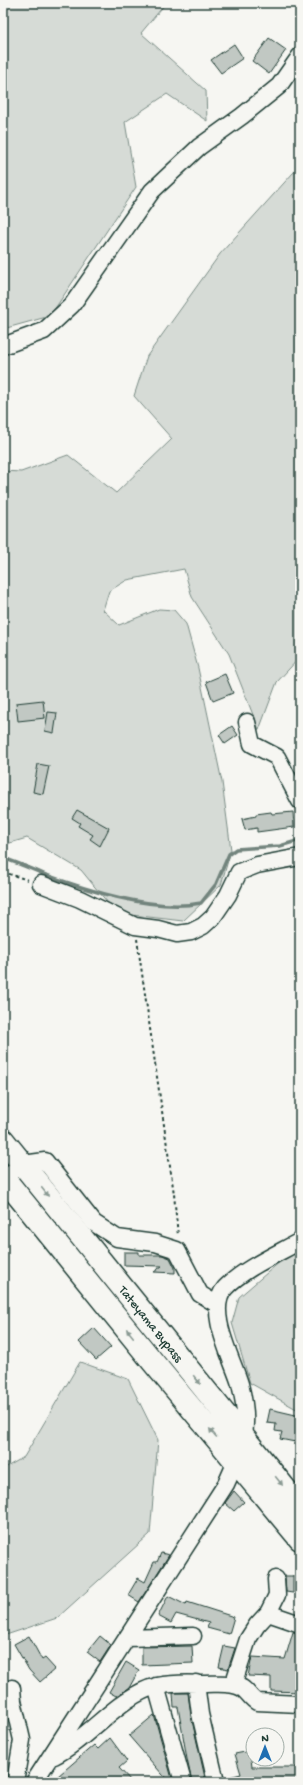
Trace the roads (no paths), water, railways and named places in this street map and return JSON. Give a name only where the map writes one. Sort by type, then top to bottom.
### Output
[{"type":"highway","name":"Tateyama Bypass","points":[[3,1140],[300,1507]]},
{"type":"highway","name":"Tateyama Bypass","points":[[3,1178],[300,1539]]},
{"type":"street","points":[[3,346],[44,331],[72,305],[152,191],[199,147],[242,116],[279,86],[300,56]]},
{"type":"street","points":[[247,722],[252,744],[277,758],[300,801]]},
{"type":"street","points":[[41,884],[80,899],[135,926],[158,929],[177,934],[191,932],[204,926],[213,917],[228,895],[239,872],[257,865],[300,857]]},
{"type":"street","points":[[3,1178],[23,1164],[45,1161],[94,1223],[117,1238],[155,1243],[177,1250],[200,1294],[218,1305]]},
{"type":"street","points":[[34,1782],[226,1484],[236,1461],[244,1438],[246,1423],[244,1401],[232,1360],[223,1341],[218,1305],[224,1289],[244,1273],[300,1241]]},
{"type":"street","points":[[233,1685],[248,1639],[257,1625],[268,1613],[277,1595],[276,1579]]},
{"type":"street","points":[[268,1613],[300,1624]]},
{"type":"street","points":[[127,1638],[193,1636]]},
{"type":"street","points":[[50,1758],[64,1751],[85,1736],[130,1697],[156,1686],[196,1683],[233,1685],[248,1692],[252,1700],[257,1702],[300,1704]]},
{"type":"street","points":[[196,1683],[200,1714],[216,1782]]},
{"type":"street","points":[[156,1686],[183,1782]]},
{"type":"street","points":[[12,1688],[13,1701],[22,1740],[15,1782]]},
{"type":"waterway","points":[[3,858],[46,875],[102,893],[164,905],[183,905],[201,903],[216,884],[229,854],[236,849],[280,846],[300,840]]}]
